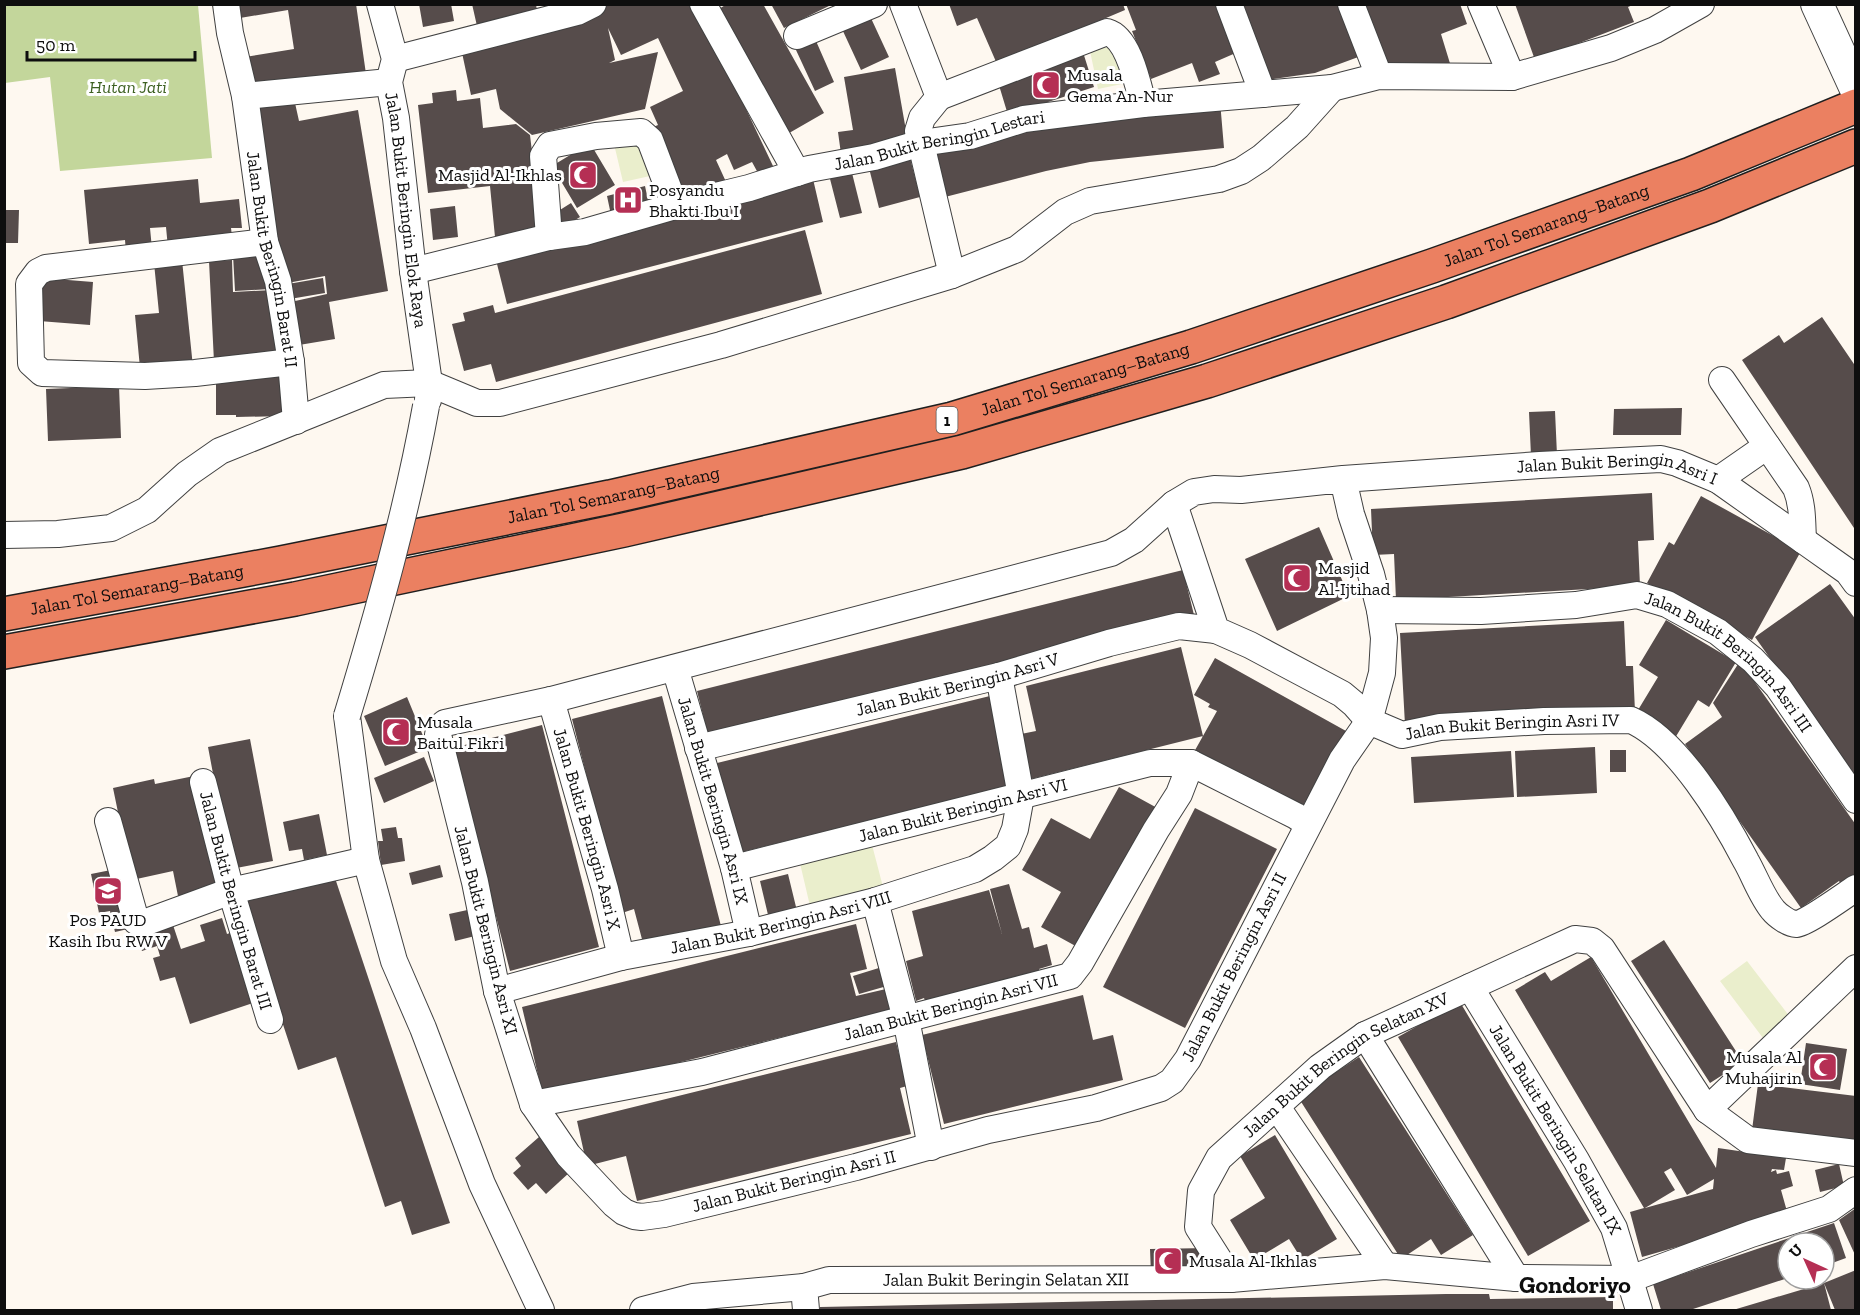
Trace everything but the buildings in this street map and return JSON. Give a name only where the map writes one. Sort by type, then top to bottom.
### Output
[{"type":"highway","name":"Jalan Tol Semarang–Batang","points":[[4,614],[281,564],[610,497],[952,418],[1191,347],[1443,262],[1691,174],[1856,106]]},
{"type":"highway","name":"Jalan Tol Semarang–Batang","points":[[4,652],[318,594],[624,530],[962,452],[1207,381],[1446,302],[1710,206],[1856,146]]},
{"type":"street","name":"Jalan Bukit Beringin Barat II","points":[[226,4],[230,33],[245,96],[265,242],[278,281],[291,362],[296,421]]},
{"type":"street","name":"Jalan Bukit Beringin Elok Raya","points":[[366,860],[347,716],[375,623],[414,474],[428,394],[392,71],[380,4]]},
{"type":"street","points":[[245,96],[392,71],[577,12],[593,4]]},
{"type":"street","points":[[704,4],[797,173]]},
{"type":"street","points":[[797,36],[874,4]]},
{"type":"street","points":[[903,4],[939,97]]},
{"type":"street","points":[[1229,4],[1263,94]]},
{"type":"street","points":[[1351,4],[1379,76]]},
{"type":"street","points":[[1481,4],[1512,77]]},
{"type":"street","name":"Jalan Bukit Beringin Lestari","points":[[413,271],[549,237],[585,232],[749,188],[809,168],[874,157],[921,143],[970,136],[1024,119],[1143,104],[1332,88],[1379,76],[1512,77],[1611,48],[1654,30],[1701,4]]},
{"type":"street","points":[[1817,4],[1856,88]]},
{"type":"street","points":[[952,275],[918,131],[919,124],[939,97],[1107,32],[1113,34],[1121,42],[1133,68],[1143,104]]},
{"type":"street","points":[[4,535],[58,534],[111,528],[147,510],[187,474],[220,452],[384,385],[477,403],[501,403],[721,345],[952,275],[1017,249],[1065,212],[1090,201],[1219,179],[1241,171],[1262,158],[1297,127],[1332,88]]},
{"type":"street","points":[[549,237],[543,156],[550,145],[596,136],[641,132],[650,140],[675,206]]},
{"type":"street","points":[[265,242],[46,268],[38,272],[29,284],[31,363],[42,373],[145,376],[291,362]]},
{"type":"street","points":[[1722,380],[1796,488],[1800,499],[1803,540]]},
{"type":"street","points":[[1718,480],[1767,446]]},
{"type":"street","name":"Jalan Bukit Beringin Asri I","points":[[438,735],[440,727],[445,723],[551,700],[1111,553],[1134,540],[1174,504],[1194,492],[1214,489],[1241,490],[1343,479],[1661,459],[1718,480],[1853,574]]},
{"type":"street","name":"Jalan Bukit Beringin Asri II","points":[[614,1204],[634,1216],[664,1214],[856,1167],[988,1130],[1096,1108],[1161,1088],[1172,1081],[1188,1059],[1342,760],[1369,721],[1382,673],[1384,638],[1380,610],[1343,479]]},
{"type":"street","points":[[1174,504],[1216,630]]},
{"type":"street","name":"Jalan Bukit Beringin Asri III","points":[[1380,610],[1481,611],[1576,605],[1638,596],[1667,604],[1718,632],[1754,660],[1778,687],[1856,800]]},
{"type":"street","name":"Jalan Bukit Beringin Asri V","points":[[698,748],[999,676],[1109,643],[1179,626],[1216,630],[1250,645],[1342,694],[1369,721]]},
{"type":"street","name":"Jalan Bukit Beringin Asri IX","points":[[675,668],[734,868],[749,933]]},
{"type":"street","points":[[999,676],[1022,796]]},
{"type":"street","name":"Jalan Bukit Beringin Asri X","points":[[551,700],[605,890],[621,957]]},
{"type":"street","name":"Jalan Bukit Beringin Asri IV","points":[[1369,721],[1402,735],[1440,727],[1544,721],[1631,720],[1643,726],[1670,750],[1725,822],[1773,911],[1797,924],[1856,888]]},
{"type":"street","name":"Jalan Bukit Beringin Asri XI","points":[[438,735],[475,882],[497,991],[533,1104],[568,1155],[614,1204]]},
{"type":"street","name":"Jalan Bukit Beringin Asri VI","points":[[734,868],[1150,763],[1191,763]]},
{"type":"street","points":[[1191,763],[1308,824]]},
{"type":"street","name":"Jalan Bukit Beringin Asri VII","points":[[533,1104],[702,1072],[1070,976],[1080,963],[1155,830],[1179,794],[1191,763]]},
{"type":"street","name":"Jalan Bukit Beringin Barat III","points":[[203,782],[231,891],[270,1020]]},
{"type":"street","name":"Jalan Bukit Beringin Asri VIII","points":[[497,991],[621,957],[749,933],[875,901],[975,869],[1008,846],[1015,830],[1022,796]]},
{"type":"street","points":[[108,821],[138,923],[141,924],[231,891],[366,860],[394,961],[423,1028],[482,1184],[541,1311]]},
{"type":"street","points":[[875,901],[906,1019],[931,1147]]},
{"type":"street","name":"Jalan Bukit Beringin Selatan XV","points":[[1231,1279],[1198,1227],[1201,1191],[1219,1158],[1320,1067],[1365,1035],[1575,939],[1592,941],[1602,949],[1707,1110]]},
{"type":"street","points":[[1856,968],[1707,1110],[1748,1140],[1856,1153]]},
{"type":"street","name":"Jalan Bukit Beringin Selatan IX","points":[[1470,987],[1576,1160],[1614,1228],[1639,1311]]},
{"type":"street","points":[[1365,1035],[1516,1278]]},
{"type":"street","points":[[1276,1107],[1385,1266]]},
{"type":"street","points":[[1630,1279],[1750,1234],[1828,1209],[1856,1190]]},
{"type":"street","name":"Jalan Bukit Beringin Selatan XII","points":[[643,1311],[693,1297],[805,1299],[829,1280],[1231,1279],[1385,1266],[1516,1278],[1630,1279]]},
{"type":"green space","name":"Hutan Jati","points":[[4,5],[198,5],[212,158],[60,171],[50,77],[5,83]]},
{"type":"green space","points":[[1114,46],[1122,84],[1098,89],[1090,51]]},
{"type":"green space","points":[[642,138],[650,176],[623,182],[614,144]]},
{"type":"green space","points":[[871,841],[883,887],[810,906],[799,859]]},
{"type":"green space","points":[[1747,961],[1790,1017],[1763,1038],[1720,981]]},
{"type":"place","name":"Musala Gema An-Nur","points":[[1046,85]]},
{"type":"place","name":"Masjid Al-Ikhlas","points":[[583,175]]},
{"type":"place","name":"Posyandu Bhakti Ibu I","points":[[628,200]]},
{"type":"place","name":"Masjid Al-Ijtihad","points":[[1297,578]]},
{"type":"place","name":"Musala Baitul Fikri","points":[[396,732]]},
{"type":"place","name":"Pos PAUD Kasih Ibu RW V","points":[[108,891]]},
{"type":"place","name":"Musala Al Muhajirin","points":[[1823,1067]]},
{"type":"place","name":"Musala Al-Ikhlas","points":[[1168,1261]]},
{"type":"district","name":"Gondoriyo","points":[[1575,1284]]}]
